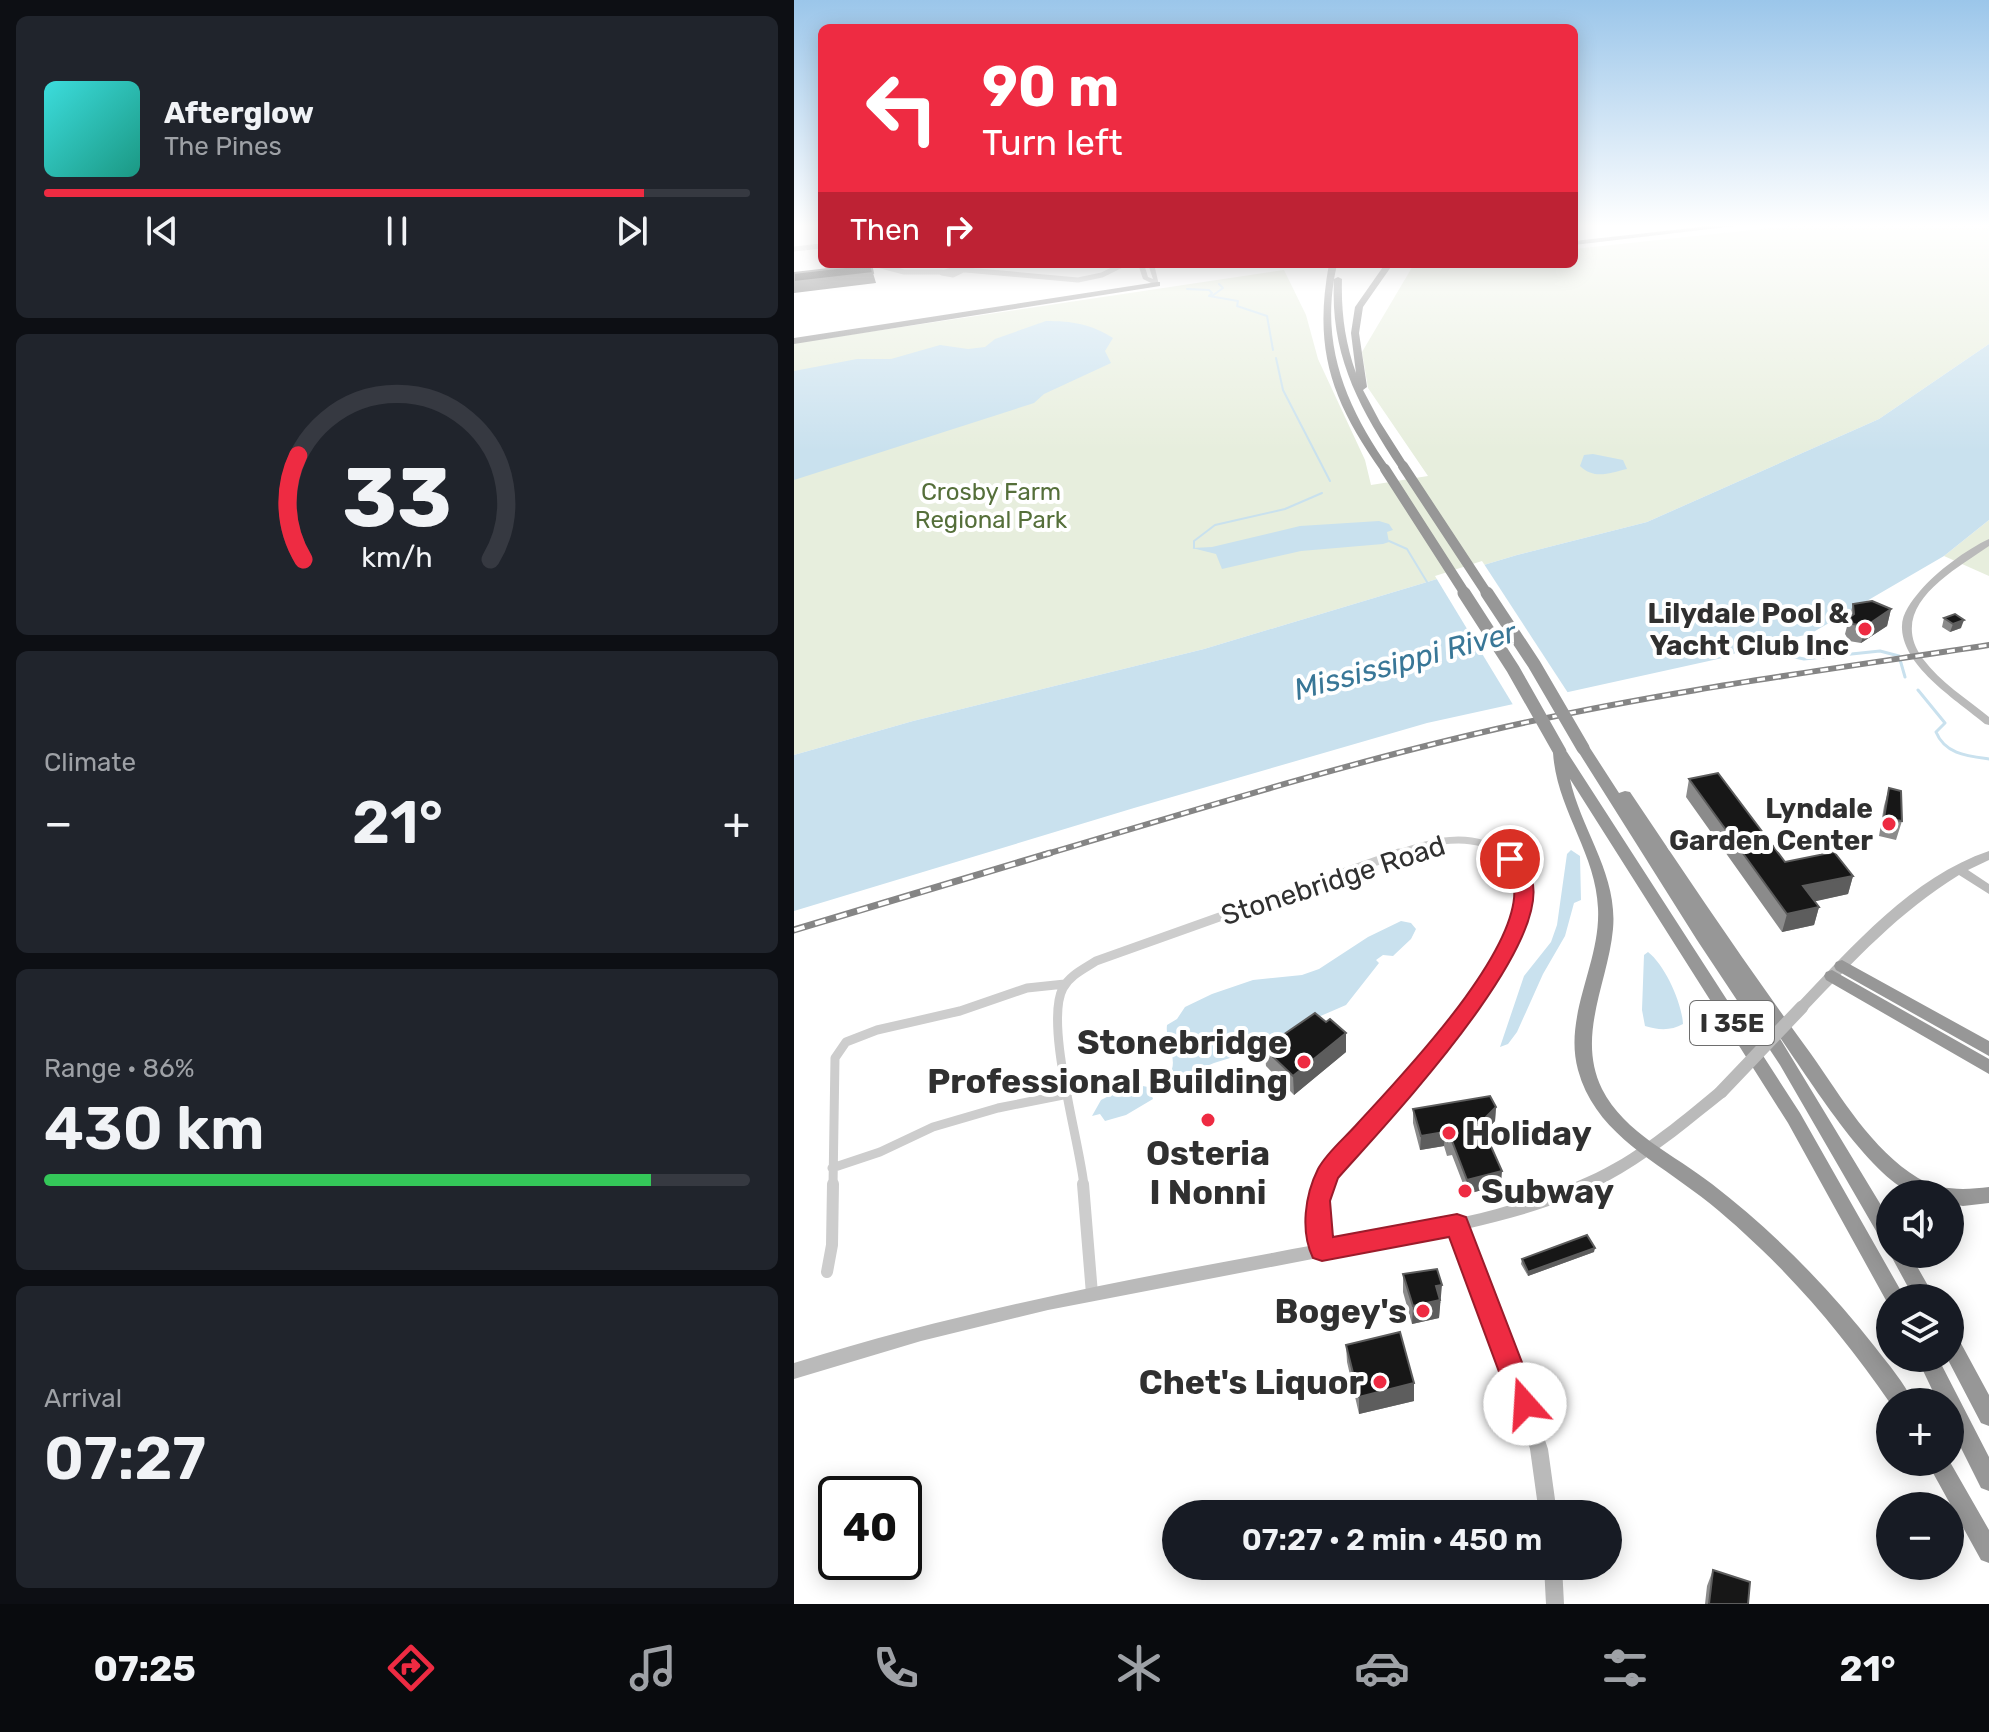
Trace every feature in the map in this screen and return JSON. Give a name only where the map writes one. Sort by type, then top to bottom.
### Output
[{"type":"highway","points":[[794,339],[1038,301]]},
{"type":"highway","name":"I 35E","points":[[1327,301],[1331,364],[1339,394],[1513,669],[1560,752],[1794,1118],[1887,1284]]},
{"type":"highway","name":"I 35E","points":[[1337,301],[1338,324],[1347,370],[1362,400],[1794,1072],[1876,1213]]},
{"type":"highway","points":[[1362,400],[1355,333],[1359,307],[1363,301]]},
{"type":"highway","points":[[1560,752],[1559,775],[1590,843],[1606,906],[1605,941],[1583,1030],[1585,1065],[1592,1087],[1625,1133],[1646,1151],[1700,1185],[1807,1281],[1840,1318],[1892,1388]]},
{"type":"highway","points":[[1587,753],[1621,789],[1748,980],[1866,1144],[1907,1180]]},
{"type":"highway","points":[[1837,971],[1989,1049]]},
{"type":"highway","points":[[1837,971],[1989,1067]]},
{"type":"highway","points":[[1964,1198],[1989,1195]]},
{"type":"highway","points":[[1964,1369],[1989,1416]]},
{"type":"highway","points":[[1964,1431],[1989,1480]]},
{"type":"highway","points":[[1946,1476],[1989,1552]]},
{"type":"street","points":[[1989,542],[1920,595],[1905,619],[1904,629],[1906,642],[1919,660],[1989,722]]},
{"type":"street","name":"Stonebridge Road","points":[[1065,984],[1075,973],[1096,961],[1428,843],[1472,841],[1497,849],[1515,864],[1522,876],[1524,890],[1516,933],[1444,1043],[1328,1172],[1318,1201],[1322,1250]]},
{"type":"street","points":[[794,1371],[895,1339],[1026,1305],[1494,1218],[1579,1188],[1646,1151],[1721,1092],[1896,911],[1926,887],[1989,855]]},
{"type":"street","points":[[1958,869],[1989,890]]},
{"type":"street","points":[[827,1272],[832,1245],[835,1058],[840,1047],[877,1030],[960,1011],[1027,988],[1065,984],[1059,1004],[1060,1054],[1083,1178],[1092,1294]]},
{"type":"street","points":[[832,1168],[880,1152],[933,1127],[998,1108],[1068,1094]]},
{"type":"street","points":[[1457,1225],[1535,1436],[1546,1500]]},
{"type":"street","points":[[1554,1580],[1555,1604]]},
{"type":"green space","name":"Crosby Farm Regional Park","points":[[1077,301],[1299,301],[1318,359],[1365,460],[1371,485],[1428,476],[1368,388],[1362,352],[1392,301],[1989,301],[1989,344],[1879,419],[1647,522],[1517,555],[1204,649],[913,721],[794,755],[794,343]]},
{"type":"green space","points":[[1989,520],[1989,576],[1944,556]]},
{"type":"water","points":[[1046,321],[1081,324],[1113,338],[1105,351],[1111,363],[1044,394],[1034,403],[794,480],[794,371],[857,359],[891,359],[940,345],[968,349],[985,347],[995,339]]},
{"type":"water","name":"Mississippi River","points":[[1989,344],[1989,520],[1944,556],[1810,634],[1749,647],[1727,657],[1427,723],[794,911],[794,755],[913,721],[1204,649],[1517,555],[1647,522],[1879,419]]},
{"type":"water","points":[[1584,455],[1623,460],[1627,469],[1591,473],[1580,466]]},
{"type":"water","points":[[1379,521],[1389,524],[1393,530],[1387,532],[1389,542],[1301,551],[1222,569],[1216,554],[1192,548],[1212,547],[1300,526]]},
{"type":"water","points":[[1571,850],[1580,856],[1581,900],[1574,903],[1565,936],[1543,974],[1517,1032],[1508,1044],[1500,1047],[1524,976],[1551,942],[1557,925],[1567,854]]},
{"type":"water","points":[[1401,921],[1411,923],[1416,929],[1411,939],[1393,956],[1383,955],[1376,960],[1379,963],[1346,1005],[1309,1021],[1265,1047],[1178,1078],[1158,1093],[1153,1090],[1153,1099],[1126,1115],[1105,1121],[1100,1114],[1092,1116],[1101,1100],[1132,1084],[1148,1087],[1147,1081],[1172,1069],[1167,1025],[1177,1019],[1185,1007],[1253,980],[1302,975],[1319,969],[1368,937]]},
{"type":"water","points":[[1648,952],[1666,975],[1676,995],[1683,1024],[1674,1028],[1645,1026],[1642,1010],[1644,955]]},
{"type":"pier","points":[[1482,561],[1570,696],[1515,708],[1435,576]]},
{"type":"building","points":[[1872,601],[1891,609],[1866,626],[1853,624],[1850,617],[1854,614],[1853,604]]},
{"type":"building","points":[[1955,614],[1964,620],[1953,624],[1944,618]]},
{"type":"building","points":[[1718,773],[1785,862],[1834,852],[1853,876],[1803,886],[1819,907],[1787,914],[1689,779]]},
{"type":"building","points":[[1889,788],[1901,791],[1902,821],[1884,818]]},
{"type":"building","points":[[1315,1013],[1326,1022],[1330,1019],[1346,1033],[1293,1076],[1264,1048]]},
{"type":"building","points":[[1490,1096],[1496,1107],[1474,1129],[1478,1145],[1489,1142],[1502,1171],[1467,1180],[1452,1141],[1448,1142],[1445,1132],[1421,1136],[1413,1109]]},
{"type":"building","points":[[1587,1235],[1595,1248],[1528,1272],[1522,1259]]},
{"type":"building","points":[[1437,1269],[1442,1285],[1436,1286],[1440,1300],[1413,1306],[1403,1274]]},
{"type":"building","name":"Chet's Liquor","points":[[1400,1332],[1414,1383],[1359,1397],[1346,1345]]},
{"type":"building","points":[[1713,1570],[1750,1582],[1748,1604],[1709,1604]]},
{"type":"waterway","points":[[1237,301],[1237,306],[1267,316],[1273,350]]},
{"type":"waterway","points":[[1276,358],[1283,390],[1330,481]]},
{"type":"waterway","points":[[1194,548],[1194,541],[1215,525],[1285,509],[1322,493]]},
{"type":"waterway","points":[[1389,541],[1407,549],[1427,582]]},
{"type":"waterway","points":[[1748,647],[1804,659],[1880,651],[1899,656],[1905,677]]},
{"type":"waterway","points":[[1918,690],[1945,723],[1936,732],[1945,745],[1965,755],[1989,759]]},
{"type":"railway","points":[[1043,855],[1331,771],[1505,727],[1685,692],[1989,645]]},
{"type":"railway","points":[[794,930],[1050,853]]},
{"type":"place","name":"Lilydale Pool & Yacht Club Inc","points":[[1865,629]]},
{"type":"place","name":"Lyndale Garden Center","points":[[1889,824]]},
{"type":"place","name":"Stonebridge Professional Building","points":[[1304,1062]]},
{"type":"place","name":"Osteria I Nonni","points":[[1208,1120]]},
{"type":"place","name":"Holiday","points":[[1449,1133]]},
{"type":"place","name":"Subway","points":[[1465,1191]]},
{"type":"place","name":"Bogey's","points":[[1423,1311]]},
{"type":"place","name":"Chet's Liquor","points":[[1380,1382]]},
{"type":"route","points":[[1510,859],[1522,876],[1524,890],[1519,926],[1511,941],[1444,1043],[1328,1172],[1318,1201],[1322,1250],[1457,1225],[1525,1404]]}]
